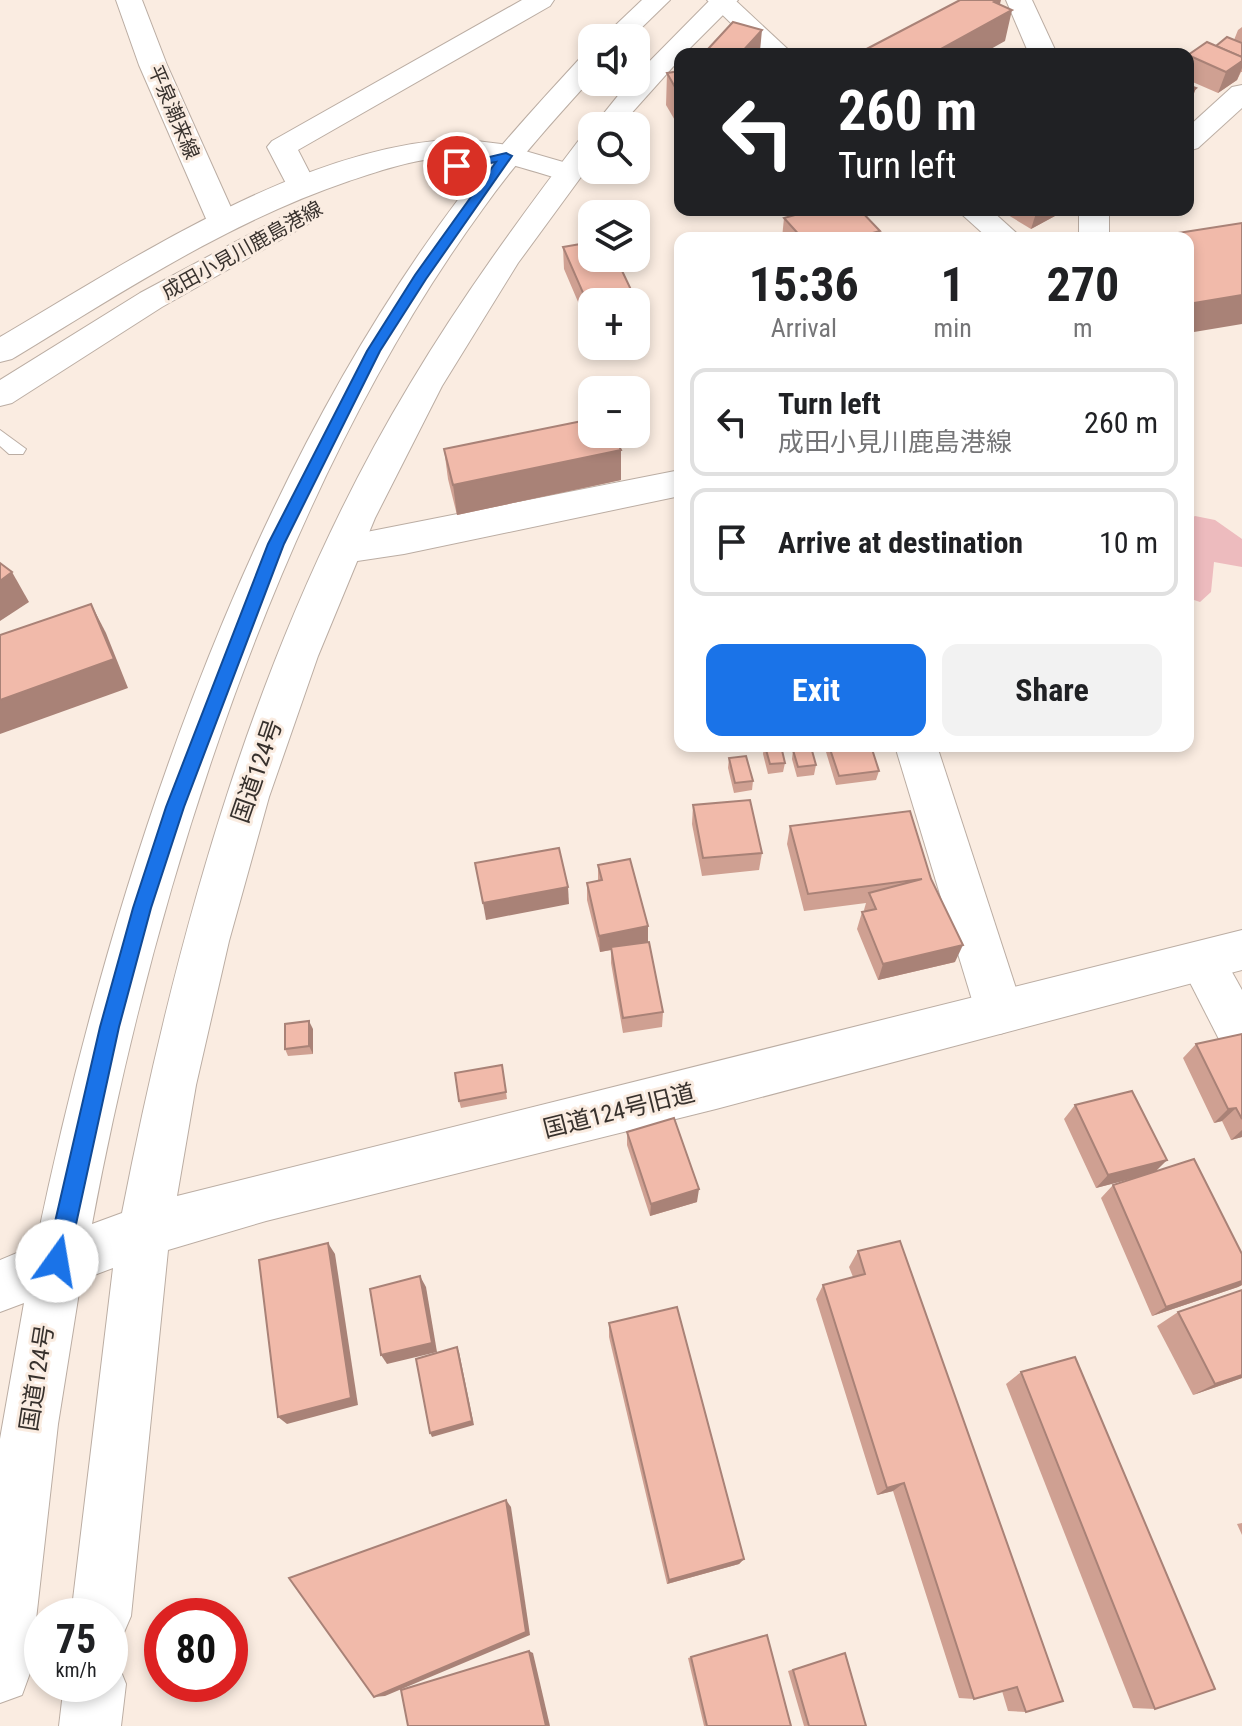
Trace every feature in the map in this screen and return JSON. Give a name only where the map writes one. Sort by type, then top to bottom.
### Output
[{"type":"main road","name":"平泉潮来線","points":[[129,0],[153,65],[222,221]]},
{"type":"main road","points":[[302,187],[282,147],[541,0]]},
{"type":"main road","points":[[630,24],[657,0]]},
{"type":"main road","points":[[1019,0],[1040,48]]},
{"type":"main road","points":[[675,48],[722,1],[773,48]]},
{"type":"main road","points":[[617,112],[674,49]]},
{"type":"main road","name":"国道124号","points":[[0,1673],[10,1563],[57,1261],[109,1027],[142,908],[175,807],[276,544],[373,351],[506,156],[578,77]]},
{"type":"main road","points":[[1194,137],[1242,93]]},
{"type":"main road","name":"成田小見川鹿島港線","points":[[0,351],[222,221],[302,187],[384,161],[439,150],[472,149],[567,172]]},
{"type":"main road","name":"成田小見川鹿島港線","points":[[0,395],[151,300],[292,219],[384,185],[506,156]]},
{"type":"main road","name":"国道124号","points":[[103,1598],[145,1233],[175,1069],[241,819],[311,621],[344,549],[440,362],[578,159]]},
{"type":"main road","points":[[980,216],[1000,232]]},
{"type":"main road","points":[[344,549],[404,541],[674,484]]},
{"type":"main road","points":[[918,752],[1000,1013]]},
{"type":"main road","points":[[1222,956],[1242,1036]]},
{"type":"main road","name":"国道124号旧道","points":[[0,1286],[57,1261],[246,1203],[1222,956]]},
{"type":"main road","points":[[90,1726],[93,1702]]},
{"type":"lane","points":[[0,436],[16,449]]},
{"type":"shaded area","points":[[1194,517],[1215,520],[1242,539],[1242,567],[1214,562],[1211,592],[1200,602],[1194,600]]},
{"type":"building","points":[[960,0],[998,0],[994,2],[1012,10],[943,48],[868,48]]},
{"type":"building","points":[[733,22],[762,30],[746,48],[709,48]]},
{"type":"building","points":[[1227,37],[1242,43],[1242,57],[1216,46]]},
{"type":"building","points":[[1207,42],[1242,57],[1242,61],[1226,72],[1194,58],[1194,51]]},
{"type":"building","points":[[674,72],[674,85],[667,73]]},
{"type":"building","points":[[866,216],[880,231],[797,232],[784,218]]},
{"type":"building","points":[[1242,223],[1242,295],[1194,303],[1194,232],[1184,232]]},
{"type":"building","points":[[578,244],[578,272],[623,272],[630,288],[581,288],[563,247]]},
{"type":"building","points":[[578,422],[578,448],[621,450],[453,485],[444,449]]},
{"type":"building","points":[[0,563],[12,572],[0,581]]},
{"type":"building","points":[[91,604],[114,659],[0,700],[0,635]]},
{"type":"building","points":[[767,752],[782,752],[785,763],[770,764]]},
{"type":"building","points":[[794,752],[812,752],[816,765],[798,767]]},
{"type":"building","points":[[831,752],[873,752],[879,771],[839,776]]},
{"type":"building","points":[[746,756],[753,781],[735,783],[729,758]]},
{"type":"building","points":[[750,800],[762,853],[703,858],[693,805]]},
{"type":"building","points":[[910,811],[931,879],[963,945],[883,964],[862,912],[876,909],[869,893],[922,879],[808,894],[790,826]]},
{"type":"building","points":[[559,848],[568,887],[483,903],[475,863]]},
{"type":"building","points":[[630,859],[648,926],[599,936],[587,883],[602,880],[598,865]]},
{"type":"building","points":[[649,942],[663,1012],[623,1018],[611,947]]},
{"type":"building","points":[[309,1021],[309,1046],[285,1049],[285,1024]]},
{"type":"building","points":[[1242,1034],[1242,1119],[1236,1108],[1228,1109],[1196,1044]]},
{"type":"building","points":[[502,1065],[506,1092],[459,1101],[455,1073]]},
{"type":"building","points":[[1132,1091],[1167,1160],[1108,1175],[1075,1105]]},
{"type":"building","points":[[674,1118],[699,1189],[651,1204],[627,1132]]},
{"type":"building","points":[[1194,1159],[1242,1254],[1242,1281],[1166,1307],[1113,1185]]},
{"type":"building","points":[[900,1241],[1063,1701],[1026,1712],[1017,1687],[974,1699],[904,1483],[887,1488],[823,1285],[865,1274],[858,1251]]},
{"type":"building","points":[[328,1243],[351,1398],[278,1417],[259,1260]]},
{"type":"building","points":[[420,1276],[432,1343],[381,1355],[370,1289]]},
{"type":"building","points":[[1242,1290],[1242,1375],[1215,1384],[1178,1312]]},
{"type":"building","points":[[677,1307],[744,1559],[669,1580],[609,1323]]},
{"type":"building","points":[[457,1347],[472,1421],[430,1433],[416,1359]]},
{"type":"building","points":[[1075,1357],[1215,1689],[1155,1709],[1021,1372]]},
{"type":"building","points":[[506,1500],[526,1632],[374,1697],[289,1578]]},
{"type":"building","points":[[767,1635],[791,1726],[707,1726],[691,1657]]},
{"type":"building","points":[[529,1651],[546,1726],[408,1726],[401,1690]]},
{"type":"building","points":[[845,1653],[866,1726],[809,1726],[793,1670]]},
{"type":"route","points":[[57,1261],[109,1027],[142,908],[175,807],[243,625],[276,544],[373,351],[506,156],[457,166]]}]
